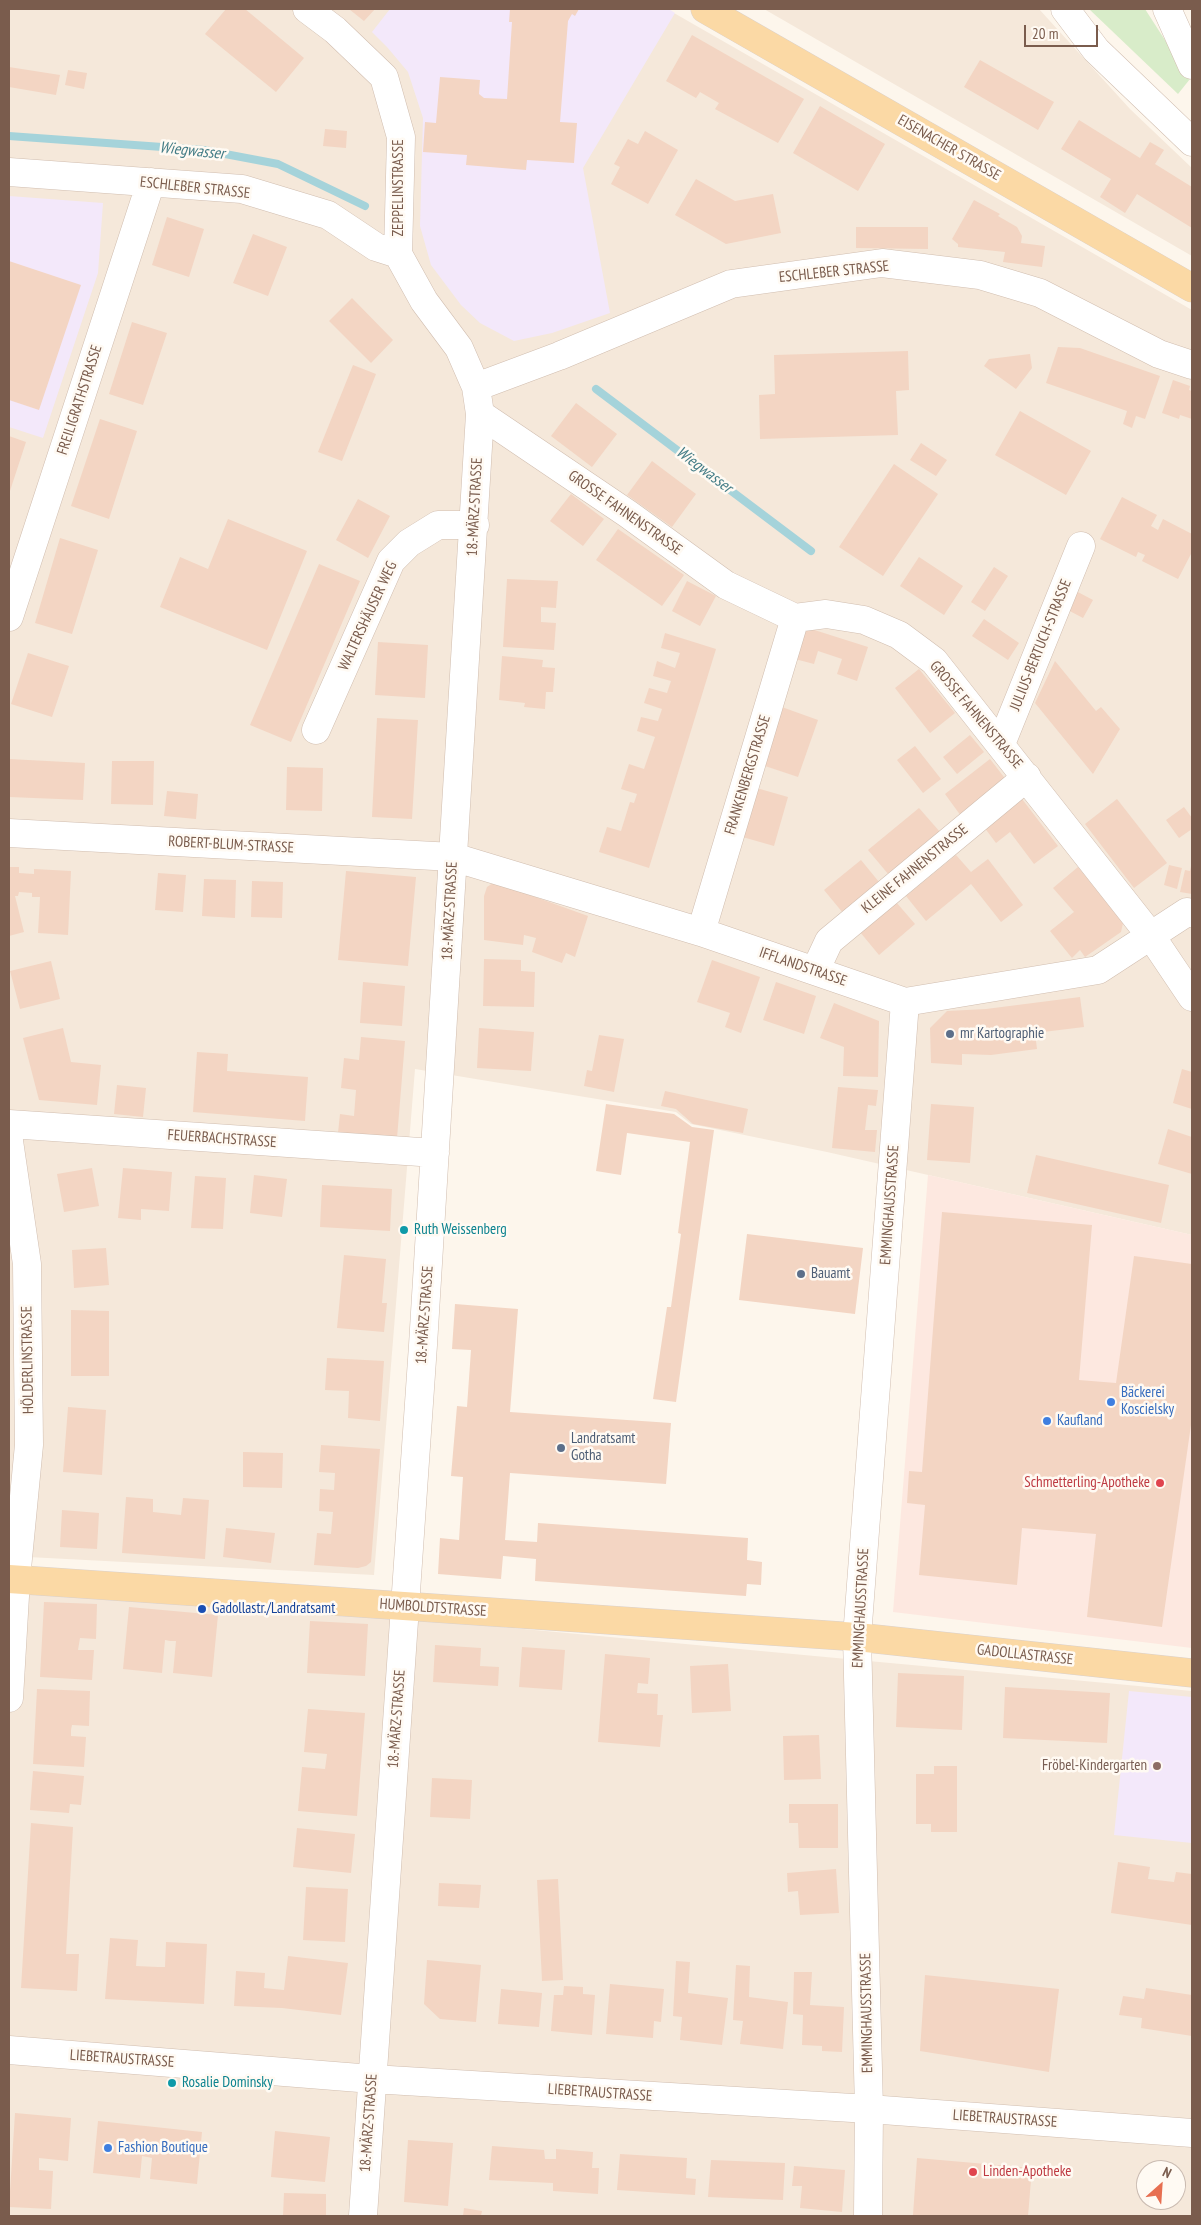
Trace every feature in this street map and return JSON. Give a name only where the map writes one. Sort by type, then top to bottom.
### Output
[{"type":"main road","name":"EISENACHER STRASSE","points":[[705,9],[1192,288]]},
{"type":"main road","name":"HUMBOLDTSTRASSE","points":[[13,1579],[857,1637]]},
{"type":"main road","name":"GADOLLASTRASSE","points":[[857,1637],[1192,1673]]},
{"type":"street","name":"ZEPPELINSTRASSE","points":[[307,9],[335,30],[384,77],[401,136],[398,254]]},
{"type":"street","points":[[1065,9],[1096,50],[1191,139]]},
{"type":"street","points":[[1167,9],[1192,65]]},
{"type":"street","name":"ESCHLEBER STRASSE","points":[[9,172],[242,189],[328,215],[376,247],[398,254]]},
{"type":"street","name":"FREILIGRATHSTRASSE","points":[[9,617],[151,182]]},
{"type":"street","name":"18.-MÄRZ-STRASSE","points":[[363,2216],[435,1153],[475,525],[480,414],[476,387],[459,348],[424,301],[398,254]]},
{"type":"street","name":"ESCHLEBER STRASSE","points":[[476,387],[559,356],[731,284],[882,263],[980,275],[1040,293],[1159,354],[1192,365]]},
{"type":"street","name":"GROSSE FAHNENSTRASSE","points":[[480,414],[628,514],[726,585],[795,618],[826,614],[864,620],[899,635],[934,661],[1028,777],[1151,936],[1192,997]]},
{"type":"street","name":"WALTERSHÄUSER WEG","points":[[316,730],[391,561],[409,543],[438,525],[475,525]]},
{"type":"street","name":"JULIUS-BERTUCH-STRASSE","points":[[1001,744],[1081,546]]},
{"type":"street","name":"FRANKENBERGSTRASSE","points":[[701,932],[795,618]]},
{"type":"street","name":"KLEINE FAHNENSTRASSE","points":[[815,971],[828,941],[1028,777]]},
{"type":"street","name":"ROBERT-BLUM-STRASSE","points":[[9,832],[453,857]]},
{"type":"street","name":"IFFLANDSTRASSE","points":[[453,857],[701,932],[905,1002],[1098,970],[1187,912],[1192,913]]},
{"type":"street","name":"EMMINGHAUSSTRASSE","points":[[868,2216],[869,2110],[857,1637],[905,1002]]},
{"type":"street","name":"FEUERBACHSTRASSE","points":[[9,1124],[435,1153]]},
{"type":"street","name":"HÖLDERLINSTRASSE","points":[[9,1141],[27,1264],[29,1445],[13,1579],[9,1698]]},
{"type":"street","name":"LIEBETRAUSTRASSE","points":[[9,2050],[372,2079],[1192,2132]]},
{"type":"shaded area","points":[[9,9],[667,9],[1192,310],[1192,1235],[827,1152],[691,1124],[676,1112],[415,1069],[374,1575],[9,1556]]},
{"type":"shaded area","points":[[390,9],[669,9],[675,13],[583,168],[610,313],[552,333],[514,341],[480,323],[461,305],[431,265],[420,226],[423,118],[408,72],[372,32]]},
{"type":"shaded area","points":[[764,9],[1039,9],[1130,109],[1192,168],[1192,256]]},
{"type":"shaded area","points":[[9,196],[103,203],[98,273],[43,438],[9,427]]},
{"type":"shaded area","points":[[928,1175],[1192,1235],[1192,1648],[893,1612]]},
{"type":"shaded area","points":[[9,1588],[362,1614],[1192,1691],[1192,2216],[9,2216]]},
{"type":"shaded area","name":"Fröbel-Kindergarten","points":[[1129,1691],[1192,1697],[1192,1843],[1114,1835]]},
{"type":"green space","points":[[1089,9],[1145,9],[1190,79],[1178,94]]},
{"type":"building","points":[[226,9],[245,9],[304,58],[276,92],[205,34]]},
{"type":"building","points":[[349,9],[375,9],[364,21]]},
{"type":"building","points":[[510,9],[579,9],[575,16],[572,14],[568,21],[560,122],[577,123],[574,163],[527,160],[526,170],[466,165],[467,155],[423,152],[425,122],[436,123],[440,77],[480,80],[479,94],[484,98],[507,99],[512,22],[509,22]]},
{"type":"building","points":[[692,35],[804,99],[778,143],[715,109],[719,103],[700,92],[696,98],[666,81]]},
{"type":"building","points":[[980,60],[1054,102],[1038,130],[964,87]]},
{"type":"building","points":[[9,67],[60,75],[56,95],[9,87]]},
{"type":"building","points":[[68,70],[87,73],[84,89],[65,85]]},
{"type":"building","points":[[820,106],[885,144],[858,191],[793,153]]},
{"type":"building","points":[[1079,120],[1140,158],[1150,142],[1164,150],[1155,164],[1192,187],[1192,228],[1137,194],[1125,213],[1100,197],[1111,179],[1061,149]]},
{"type":"building","points":[[325,129],[347,131],[346,148],[323,146]]},
{"type":"building","points":[[645,131],[678,150],[648,204],[611,184],[620,167],[614,164],[628,139],[638,144]]},
{"type":"building","points":[[696,179],[735,201],[773,194],[781,233],[726,244],[675,215]]},
{"type":"building","points":[[974,200],[1000,214],[998,216],[1017,227],[1022,236],[1021,243],[1045,246],[1042,267],[1003,262],[1005,252],[958,247],[958,244],[952,239]]},
{"type":"building","points":[[167,217],[204,229],[189,277],[152,265]]},
{"type":"building","points":[[856,227],[928,227],[928,249],[856,248]]},
{"type":"building","points":[[253,234],[287,247],[268,296],[233,283]]},
{"type":"building","points":[[9,261],[81,285],[39,410],[9,400]]},
{"type":"building","points":[[352,298],[393,340],[371,363],[329,321]]},
{"type":"building","points":[[132,322],[167,333],[143,405],[109,394]]},
{"type":"building","points":[[1058,347],[1080,348],[1160,376],[1145,419],[1136,416],[1132,428],[1123,424],[1127,411],[1046,383]]},
{"type":"building","points":[[908,351],[909,390],[896,391],[898,435],[760,439],[759,395],[775,394],[774,355]]},
{"type":"building","points":[[1030,354],[1032,368],[1016,389],[984,366],[989,359]]},
{"type":"building","points":[[353,365],[376,374],[342,461],[318,452]]},
{"type":"building","points":[[1173,380],[1190,386],[1189,390],[1192,391],[1192,419],[1180,415],[1179,419],[1162,413]]},
{"type":"building","points":[[576,403],[617,434],[592,467],[551,436]]},
{"type":"building","points":[[1020,411],[1091,451],[1066,495],[995,455]]},
{"type":"building","points":[[100,419],[137,431],[109,519],[71,506]]},
{"type":"building","points":[[9,436],[26,442],[9,494]]},
{"type":"building","points":[[921,443],[947,460],[936,476],[910,460]]},
{"type":"building","points":[[652,461],[696,494],[672,527],[627,495]]},
{"type":"building","points":[[894,464],[938,494],[883,576],[839,547]]},
{"type":"building","points":[[571,494],[604,519],[583,546],[550,521]]},
{"type":"building","points":[[1122,497],[1157,515],[1151,526],[1158,530],[1163,519],[1192,534],[1192,552],[1178,579],[1142,561],[1145,555],[1138,552],[1136,557],[1100,539]]},
{"type":"building","points":[[358,499],[390,516],[368,558],[336,540]]},
{"type":"building","points":[[228,519],[307,551],[267,650],[160,607],[180,557],[208,569]]},
{"type":"building","points":[[618,529],[684,575],[662,606],[596,560]]},
{"type":"building","points":[[60,538],[98,550],[72,634],[35,623]]},
{"type":"building","points":[[919,557],[963,586],[944,615],[900,586]]},
{"type":"building","points":[[319,564],[360,581],[291,742],[250,725]]},
{"type":"building","points":[[994,567],[1008,576],[985,611],[971,602]]},
{"type":"building","points":[[507,579],[558,581],[556,608],[541,607],[541,622],[556,623],[554,650],[503,647]]},
{"type":"building","points":[[687,581],[716,596],[700,626],[672,611]]},
{"type":"building","points":[[1074,590],[1093,600],[1083,618],[1064,608]]},
{"type":"building","points":[[984,619],[1019,643],[1008,660],[972,636]]},
{"type":"building","points":[[805,627],[868,647],[857,681],[837,674],[842,659],[818,651],[814,664],[795,659]]},
{"type":"building","points":[[665,633],[716,649],[649,868],[599,852],[607,827],[621,831],[630,802],[634,803],[637,794],[621,789],[629,764],[644,769],[655,737],[637,731],[641,717],[658,721],[662,709],[644,703],[649,688],[667,693],[671,681],[653,676],[657,661],[675,668],[680,653],[661,648]]},
{"type":"building","points":[[378,642],[428,645],[425,698],[375,695]]},
{"type":"building","points":[[28,653],[69,666],[52,717],[11,704]]},
{"type":"building","points":[[502,656],[543,660],[542,667],[555,668],[553,692],[546,692],[545,709],[524,707],[525,703],[499,700]]},
{"type":"building","points":[[1055,661],[1096,711],[1101,707],[1120,729],[1093,774],[1035,703]]},
{"type":"building","points":[[919,669],[955,713],[930,733],[895,688]]},
{"type":"building","points":[[779,706],[818,720],[798,777],[759,764]]},
{"type":"building","points":[[377,718],[418,720],[412,819],[372,817]]},
{"type":"building","points":[[970,735],[984,752],[957,774],[943,757]]},
{"type":"building","points":[[915,746],[941,779],[923,793],[897,760]]},
{"type":"building","points":[[9,759],[85,763],[83,800],[9,797]]},
{"type":"building","points":[[990,759],[1007,781],[961,816],[945,794]]},
{"type":"building","points":[[112,761],[154,761],[153,805],[111,804]]},
{"type":"building","points":[[287,767],[323,768],[322,811],[286,810]]},
{"type":"building","points":[[753,787],[788,797],[774,846],[739,836]]},
{"type":"building","points":[[167,791],[198,794],[196,819],[164,816]]},
{"type":"building","points":[[1022,799],[1058,846],[1034,864],[1010,832],[996,843],[984,827]]},
{"type":"building","points":[[1117,799],[1167,863],[1134,888],[1085,824]]},
{"type":"building","points":[[1184,807],[1192,818],[1192,829],[1179,838],[1166,820]]},
{"type":"building","points":[[919,808],[940,832],[889,875],[868,850]]},
{"type":"building","points":[[956,855],[971,872],[988,859],[1023,905],[1001,922],[971,884],[926,921],[906,896]]},
{"type":"building","points":[[861,860],[879,882],[843,913],[824,890]]},
{"type":"building","points":[[1169,865],[1182,868],[1177,889],[1164,885]]},
{"type":"building","points":[[1191,866],[1192,894],[1180,892],[1185,870],[1190,871]]},
{"type":"building","points":[[9,867],[19,867],[19,873],[34,874],[34,869],[71,871],[68,935],[38,933],[40,897],[32,897],[32,893],[19,892],[18,896],[15,896],[24,932],[9,936]]},
{"type":"building","points":[[1078,867],[1123,923],[1121,932],[1085,957],[1080,950],[1072,958],[1050,931],[1074,912],[1053,888]]},
{"type":"building","points":[[346,871],[416,877],[408,966],[338,960]]},
{"type":"building","points":[[158,873],[186,875],[183,912],[155,910]]},
{"type":"building","points":[[204,879],[236,880],[235,918],[202,916]]},
{"type":"building","points":[[252,881],[283,882],[282,918],[251,917]]},
{"type":"building","points":[[493,883],[588,916],[575,957],[566,953],[562,963],[532,952],[536,938],[524,935],[523,945],[484,940],[484,896],[487,887]]},
{"type":"building","points":[[896,902],[915,924],[879,955],[860,932]]},
{"type":"building","points":[[484,959],[521,960],[521,971],[535,972],[534,1007],[483,1006]]},
{"type":"building","points":[[712,960],[760,977],[741,1033],[725,1027],[730,1013],[697,1002]]},
{"type":"building","points":[[51,961],[60,999],[20,1009],[10,971]]},
{"type":"building","points":[[363,982],[405,986],[402,1026],[360,1023]]},
{"type":"building","points":[[776,982],[816,996],[804,1034],[763,1020]]},
{"type":"building","points":[[1080,997],[1084,1027],[1035,1033],[1037,1049],[991,1055],[962,1054],[962,1065],[931,1063],[930,1028],[947,1011],[986,1009]]},
{"type":"building","points":[[834,1003],[879,1021],[878,1077],[843,1076],[844,1047],[820,1038]]},
{"type":"building","points":[[63,1028],[71,1062],[101,1065],[97,1105],[39,1100],[23,1038]]},
{"type":"building","points":[[479,1028],[534,1032],[531,1071],[477,1068]]},
{"type":"building","points":[[599,1035],[624,1039],[614,1092],[584,1086],[587,1070],[592,1071]]},
{"type":"building","points":[[361,1037],[405,1041],[397,1138],[338,1133],[340,1114],[354,1116],[356,1090],[341,1088],[344,1058],[359,1060]]},
{"type":"building","points":[[197,1052],[228,1054],[227,1071],[308,1077],[305,1121],[193,1112]]},
{"type":"building","points":[[1182,1069],[1192,1072],[1192,1109],[1173,1103]]},
{"type":"building","points":[[117,1085],[146,1088],[143,1117],[114,1114]]},
{"type":"building","points":[[838,1087],[878,1090],[876,1106],[868,1105],[865,1130],[877,1130],[875,1152],[832,1148]]},
{"type":"building","points":[[665,1091],[748,1109],[743,1133],[693,1124],[676,1109],[661,1106]]},
{"type":"building","points":[[606,1104],[674,1114],[692,1127],[714,1130],[676,1402],[653,1399],[667,1307],[671,1307],[681,1234],[678,1233],[690,1142],[627,1133],[621,1175],[596,1171]]},
{"type":"building","points":[[931,1104],[974,1107],[970,1163],[927,1160]]},
{"type":"building","points":[[1168,1129],[1192,1137],[1192,1174],[1158,1164]]},
{"type":"building","points":[[1036,1155],[1169,1185],[1161,1223],[1027,1193]]},
{"type":"building","points":[[92,1168],[99,1206],[64,1212],[57,1174]]},
{"type":"building","points":[[123,1168],[172,1172],[169,1211],[141,1209],[141,1220],[118,1218]]},
{"type":"building","points":[[254,1175],[287,1179],[282,1217],[250,1213]]},
{"type":"building","points":[[195,1176],[226,1178],[223,1229],[191,1228]]},
{"type":"building","points":[[322,1185],[392,1189],[390,1231],[320,1227]]},
{"type":"building","points":[[942,1212],[1092,1225],[1079,1380],[1116,1383],[1134,1256],[1192,1264],[1192,1418],[1162,1627],[1087,1617],[1096,1534],[1022,1528],[1017,1585],[919,1575],[925,1505],[907,1503],[909,1471],[922,1472]]},
{"type":"building","name":"Bauamt","points":[[747,1234],[863,1248],[855,1314],[739,1300]]},
{"type":"building","points":[[106,1248],[109,1285],[74,1288],[72,1250]]},
{"type":"building","points":[[344,1255],[386,1259],[382,1303],[387,1303],[384,1332],[337,1328]]},
{"type":"building","name":"Landratsamt Gotha","points":[[455,1304],[518,1309],[510,1412],[671,1423],[666,1484],[510,1473],[505,1540],[537,1542],[538,1523],[748,1538],[747,1560],[762,1562],[761,1585],[747,1584],[746,1596],[535,1581],[536,1559],[503,1556],[501,1579],[438,1574],[440,1538],[459,1540],[463,1477],[451,1476],[457,1406],[467,1407],[471,1350],[452,1349]]},
{"type":"building","points":[[71,1310],[109,1311],[109,1376],[71,1376]]},
{"type":"building","points":[[327,1358],[384,1361],[380,1421],[348,1418],[349,1391],[325,1390]]},
{"type":"building","points":[[68,1407],[106,1410],[102,1475],[63,1472]]},
{"type":"building","points":[[321,1445],[380,1449],[371,1562],[366,1566],[358,1568],[314,1565],[317,1533],[331,1534],[333,1512],[319,1511],[320,1489],[334,1490],[335,1473],[319,1472]]},
{"type":"building","points":[[243,1452],[283,1453],[282,1488],[243,1487]]},
{"type":"building","points":[[126,1497],[153,1499],[153,1512],[181,1515],[183,1498],[209,1500],[205,1559],[122,1553]]},
{"type":"building","points":[[62,1510],[99,1513],[97,1549],[60,1547]]},
{"type":"building","points":[[226,1528],[275,1533],[271,1563],[223,1557]]},
{"type":"building","points":[[44,1602],[97,1604],[96,1639],[80,1638],[78,1650],[94,1650],[92,1680],[40,1677]]},
{"type":"building","points":[[129,1607],[218,1615],[212,1677],[173,1673],[176,1641],[165,1640],[162,1673],[123,1669]]},
{"type":"building","points":[[310,1621],[368,1624],[365,1676],[307,1673]]},
{"type":"building","points":[[435,1645],[481,1648],[480,1666],[499,1667],[498,1686],[433,1682]]},
{"type":"building","points":[[522,1647],[565,1650],[562,1690],[519,1687]]},
{"type":"building","points":[[605,1654],[650,1658],[648,1684],[638,1683],[637,1693],[658,1694],[657,1715],[663,1715],[660,1747],[598,1742]]},
{"type":"building","points":[[728,1664],[731,1711],[692,1713],[690,1666]]},
{"type":"building","points":[[898,1673],[964,1676],[962,1730],[896,1727]]},
{"type":"building","points":[[1005,1687],[1110,1693],[1107,1743],[1003,1738]]},
{"type":"building","points":[[37,1689],[90,1691],[89,1726],[72,1725],[71,1730],[71,1736],[86,1737],[84,1767],[33,1764]]},
{"type":"building","points":[[308,1709],[365,1713],[357,1816],[298,1811],[302,1767],[325,1769],[327,1754],[304,1752]]},
{"type":"building","points":[[819,1735],[821,1779],[784,1780],[783,1736]]},
{"type":"building","points":[[934,1766],[957,1766],[957,1832],[931,1832],[931,1824],[916,1824],[916,1774],[934,1774]]},
{"type":"building","points":[[33,1771],[84,1776],[81,1805],[70,1804],[69,1813],[30,1810]]},
{"type":"building","points":[[432,1778],[472,1780],[470,1819],[430,1817]]},
{"type":"building","points":[[789,1804],[838,1804],[838,1848],[799,1848],[798,1823],[789,1823]]},
{"type":"building","points":[[31,1823],[73,1827],[66,1954],[79,1954],[77,1991],[21,1988]]},
{"type":"building","points":[[297,1828],[355,1834],[351,1873],[293,1867]]},
{"type":"building","points":[[1118,1862],[1150,1867],[1148,1879],[1174,1882],[1176,1872],[1192,1874],[1192,1925],[1111,1913]]},
{"type":"building","points":[[836,1869],[839,1913],[800,1915],[798,1891],[788,1892],[787,1873]]},
{"type":"building","points":[[558,1879],[563,1980],[542,1981],[537,1880]]},
{"type":"building","points":[[439,1883],[481,1885],[479,1908],[438,1906]]},
{"type":"building","points":[[306,1887],[348,1889],[345,1942],[303,1940]]},
{"type":"building","points":[[110,1938],[138,1940],[136,1966],[165,1967],[166,1942],[207,1944],[204,2004],[105,1999]]},
{"type":"building","points":[[288,1956],[348,1963],[341,2015],[282,2008],[234,2006],[236,1971],[265,1973],[264,1988],[284,1990]]},
{"type":"building","points":[[427,1960],[481,1965],[476,2022],[440,2019],[424,2004]]},
{"type":"building","points":[[676,1961],[690,1962],[688,1993],[728,1998],[722,2045],[680,2040],[682,2017],[673,2016]]},
{"type":"building","points":[[736,1965],[750,1966],[749,1997],[788,2002],[783,2049],[740,2044],[743,2021],[733,2020]]},
{"type":"building","points":[[794,1972],[812,1972],[810,2005],[844,2007],[842,2052],[822,2051],[822,2046],[802,2045],[803,2015],[793,2014]]},
{"type":"building","points":[[925,1975],[1059,1989],[1049,2072],[920,2051]]},
{"type":"building","points":[[610,1984],[664,1989],[661,2022],[654,2021],[653,2038],[606,2034]]},
{"type":"building","points":[[564,1986],[583,1987],[583,1994],[595,1995],[592,2035],[551,2031],[554,1995],[563,1995]]},
{"type":"building","points":[[1146,1988],[1192,1995],[1192,2036],[1141,2028],[1142,2018],[1119,2015],[1123,1996],[1144,1999]]},
{"type":"building","points":[[501,1989],[542,1993],[539,2027],[498,2024]]},
{"type":"building","points":[[15,2113],[71,2118],[68,2161],[39,2158],[39,2170],[53,2171],[51,2209],[9,2207]]},
{"type":"building","points":[[98,2121],[202,2132],[197,2184],[150,2179],[152,2158],[142,2156],[140,2178],[93,2173]]},
{"type":"building","points":[[275,2131],[330,2137],[325,2182],[271,2177]]},
{"type":"building","points":[[408,2140],[453,2143],[448,2206],[404,2202]]},
{"type":"building","points":[[492,2146],[544,2150],[545,2159],[556,2159],[556,2149],[593,2152],[592,2168],[599,2168],[598,2194],[553,2191],[553,2183],[489,2180]]},
{"type":"building","points":[[620,2154],[687,2158],[686,2178],[696,2179],[695,2195],[617,2190]]},
{"type":"building","points":[[917,2158],[1032,2168],[1028,2216],[913,2215]]},
{"type":"building","points":[[711,2160],[785,2163],[783,2200],[708,2197]]},
{"type":"building","points":[[794,2166],[845,2170],[842,2212],[800,2208],[802,2186],[792,2186]]},
{"type":"building","points":[[284,2193],[326,2194],[326,2216],[283,2216]]},
{"type":"building","points":[[464,2208],[482,2211],[481,2216],[463,2216]]},
{"type":"waterway","name":"Wiegwasser","points":[[9,136],[204,150],[278,164],[365,206]]},
{"type":"waterway","name":"Wiegwasser","points":[[596,389],[811,551]]},
{"type":"place","name":"mr Kartographie","points":[[950,1034]]},
{"type":"place","name":"Ruth Weissenberg","points":[[404,1230]]},
{"type":"place","name":"Bauamt","points":[[801,1274]]},
{"type":"place","name":"Bäckerei Koscielsky","points":[[1111,1402]]},
{"type":"place","name":"Kaufland","points":[[1047,1421]]},
{"type":"place","name":"Landratsamt Gotha","points":[[561,1448]]},
{"type":"place","name":"Schmetterling-Apotheke","points":[[1160,1483]]},
{"type":"place","name":"Gadollastr./Landratsamt","points":[[202,1609]]},
{"type":"place","name":"Fröbel-Kindergarten","points":[[1157,1766]]},
{"type":"place","name":"Rosalie Dominsky","points":[[172,2083]]},
{"type":"place","name":"Fashion Boutique","points":[[108,2148]]},
{"type":"place","name":"Linden-Apotheke","points":[[973,2172]]}]
